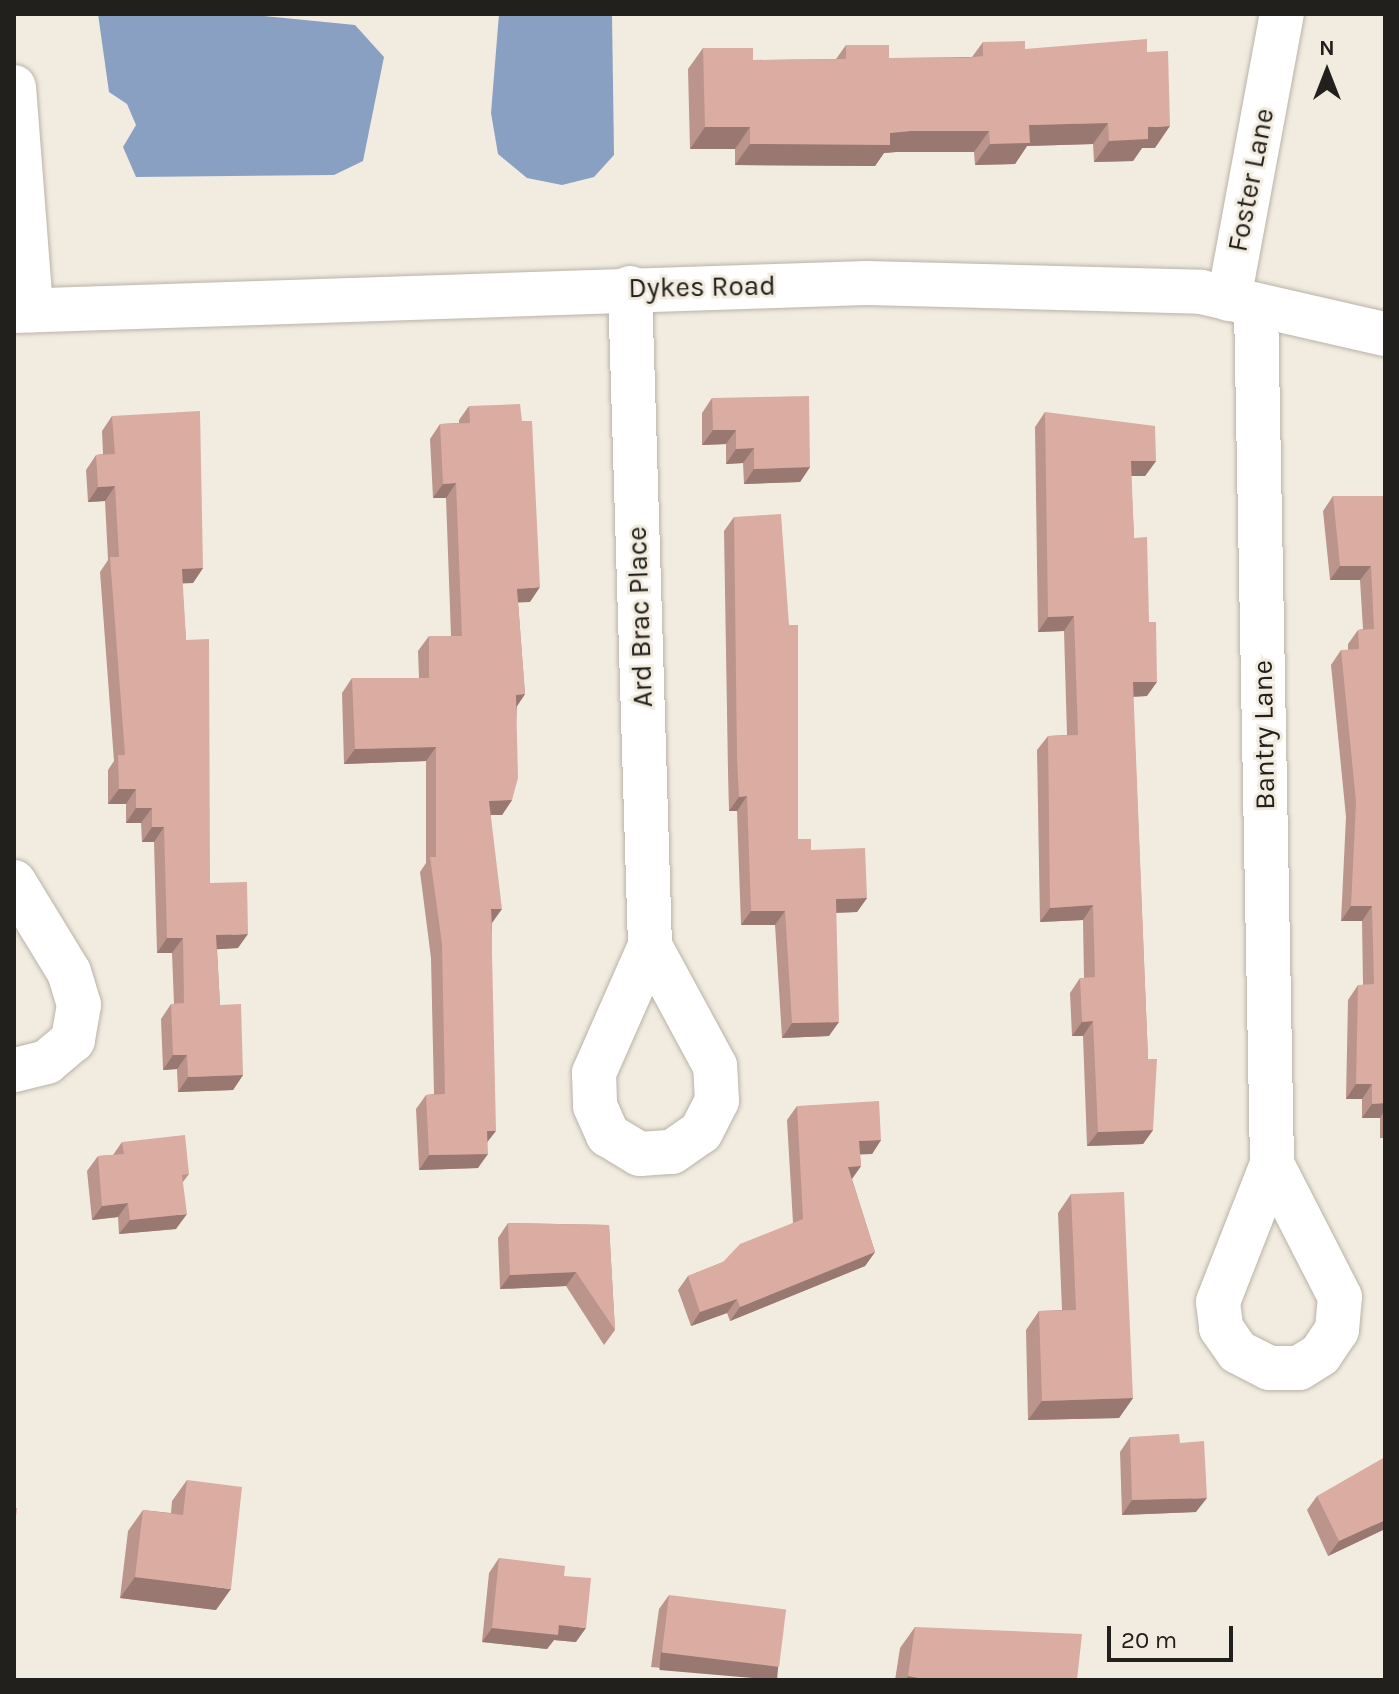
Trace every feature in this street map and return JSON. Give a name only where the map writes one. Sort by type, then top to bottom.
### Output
[{"type":"street","name":"Foster Lane","points":[[1243,302],[1282,14]]},
{"type":"street","points":[[14,87],[23,311]]},
{"type":"street","name":"Dykes Road","points":[[23,311],[630,288],[1087,287],[1243,302],[1385,334]]},
{"type":"street","name":"Ard Brac Place","points":[[630,288],[650,946]]},
{"type":"street","name":"Bantry Lane","points":[[1243,302],[1272,1164]]},
{"type":"street","points":[[14,882],[69,972],[79,1005],[73,1040],[47,1062],[14,1070]]},
{"type":"water","points":[[98,14],[245,14],[355,25],[384,57],[363,161],[334,175],[136,177],[123,147],[136,125],[127,104],[109,92]]},
{"type":"water","points":[[499,14],[612,14],[614,155],[594,177],[562,185],[527,178],[498,154],[491,113]]},
{"type":"building","points":[[1147,39],[1147,52],[1168,51],[1170,126],[1148,127],[1148,139],[1109,141],[1108,123],[1029,125],[1030,143],[990,144],[989,131],[911,131],[890,133],[890,145],[750,144],[750,127],[705,127],[703,48],[753,48],[753,60],[846,59],[846,45],[889,45],[889,58],[966,58],[983,56],[983,42],[1025,41],[1025,49]]},
{"type":"building","points":[[809,396],[810,467],[754,469],[754,448],[736,449],[736,430],[713,430],[712,398]]},
{"type":"building","points":[[520,404],[522,421],[532,421],[540,587],[517,589],[525,694],[516,695],[518,778],[512,800],[489,801],[502,909],[491,909],[496,1131],[487,1131],[488,1154],[429,1155],[426,1095],[445,1094],[442,944],[430,857],[436,857],[436,747],[355,749],[352,678],[429,678],[429,636],[462,636],[456,483],[443,484],[440,424],[470,423],[469,406]]},
{"type":"building","points":[[200,411],[203,568],[182,569],[186,640],[209,639],[210,883],[247,882],[248,934],[216,935],[220,1005],[241,1004],[243,1075],[188,1077],[187,1055],[173,1055],[171,1004],[184,1003],[183,938],[167,938],[164,827],[152,827],[152,808],[136,808],[136,789],[119,789],[118,755],[125,755],[110,557],[119,557],[115,486],[98,487],[96,455],[115,454],[112,416]]},
{"type":"building","points":[[1045,412],[1155,426],[1156,461],[1131,461],[1134,538],[1147,537],[1149,622],[1156,622],[1157,682],[1133,682],[1148,1059],[1157,1059],[1153,1130],[1098,1132],[1093,1021],[1082,1022],[1080,978],[1095,977],[1093,905],[1050,908],[1048,736],[1078,735],[1074,616],[1048,617]]},
{"type":"building","points":[[1333,496],[1385,496],[1385,1103],[1372,1104],[1372,1084],[1356,1084],[1358,985],[1374,984],[1372,906],[1351,906],[1356,802],[1341,650],[1359,649],[1358,630],[1374,629],[1371,566],[1340,566]]},
{"type":"building","points":[[781,514],[789,625],[798,625],[798,839],[811,839],[811,850],[865,848],[867,898],[836,899],[839,1022],[792,1023],[785,911],[751,911],[747,796],[739,797],[737,758],[734,517]]},
{"type":"building","points":[[879,1101],[881,1140],[859,1141],[861,1166],[848,1167],[875,1252],[740,1307],[737,1299],[700,1312],[688,1276],[723,1262],[740,1244],[803,1219],[797,1106]]},
{"type":"building","points":[[185,1135],[189,1174],[182,1175],[187,1214],[130,1220],[128,1203],[102,1206],[98,1156],[124,1154],[122,1142]]},
{"type":"building","points":[[1124,1192],[1133,1398],[1042,1401],[1039,1311],[1076,1310],[1071,1194]]},
{"type":"building","points":[[508,1223],[609,1225],[615,1330],[576,1272],[510,1275]]},
{"type":"building","points":[[1179,1434],[1180,1443],[1204,1441],[1207,1498],[1132,1500],[1130,1437]]},
{"type":"building","points":[[1385,1457],[1385,1520],[1339,1541],[1317,1496]]},
{"type":"building","points":[[187,1480],[242,1487],[231,1589],[135,1577],[143,1510],[183,1515]]},
{"type":"building","points":[[499,1558],[565,1566],[564,1576],[591,1578],[586,1628],[559,1625],[558,1635],[492,1628]]},
{"type":"building","points":[[669,1595],[786,1609],[779,1667],[662,1653]]},
{"type":"building","points":[[915,1627],[1082,1634],[1077,1680],[930,1680],[908,1676]]}]
